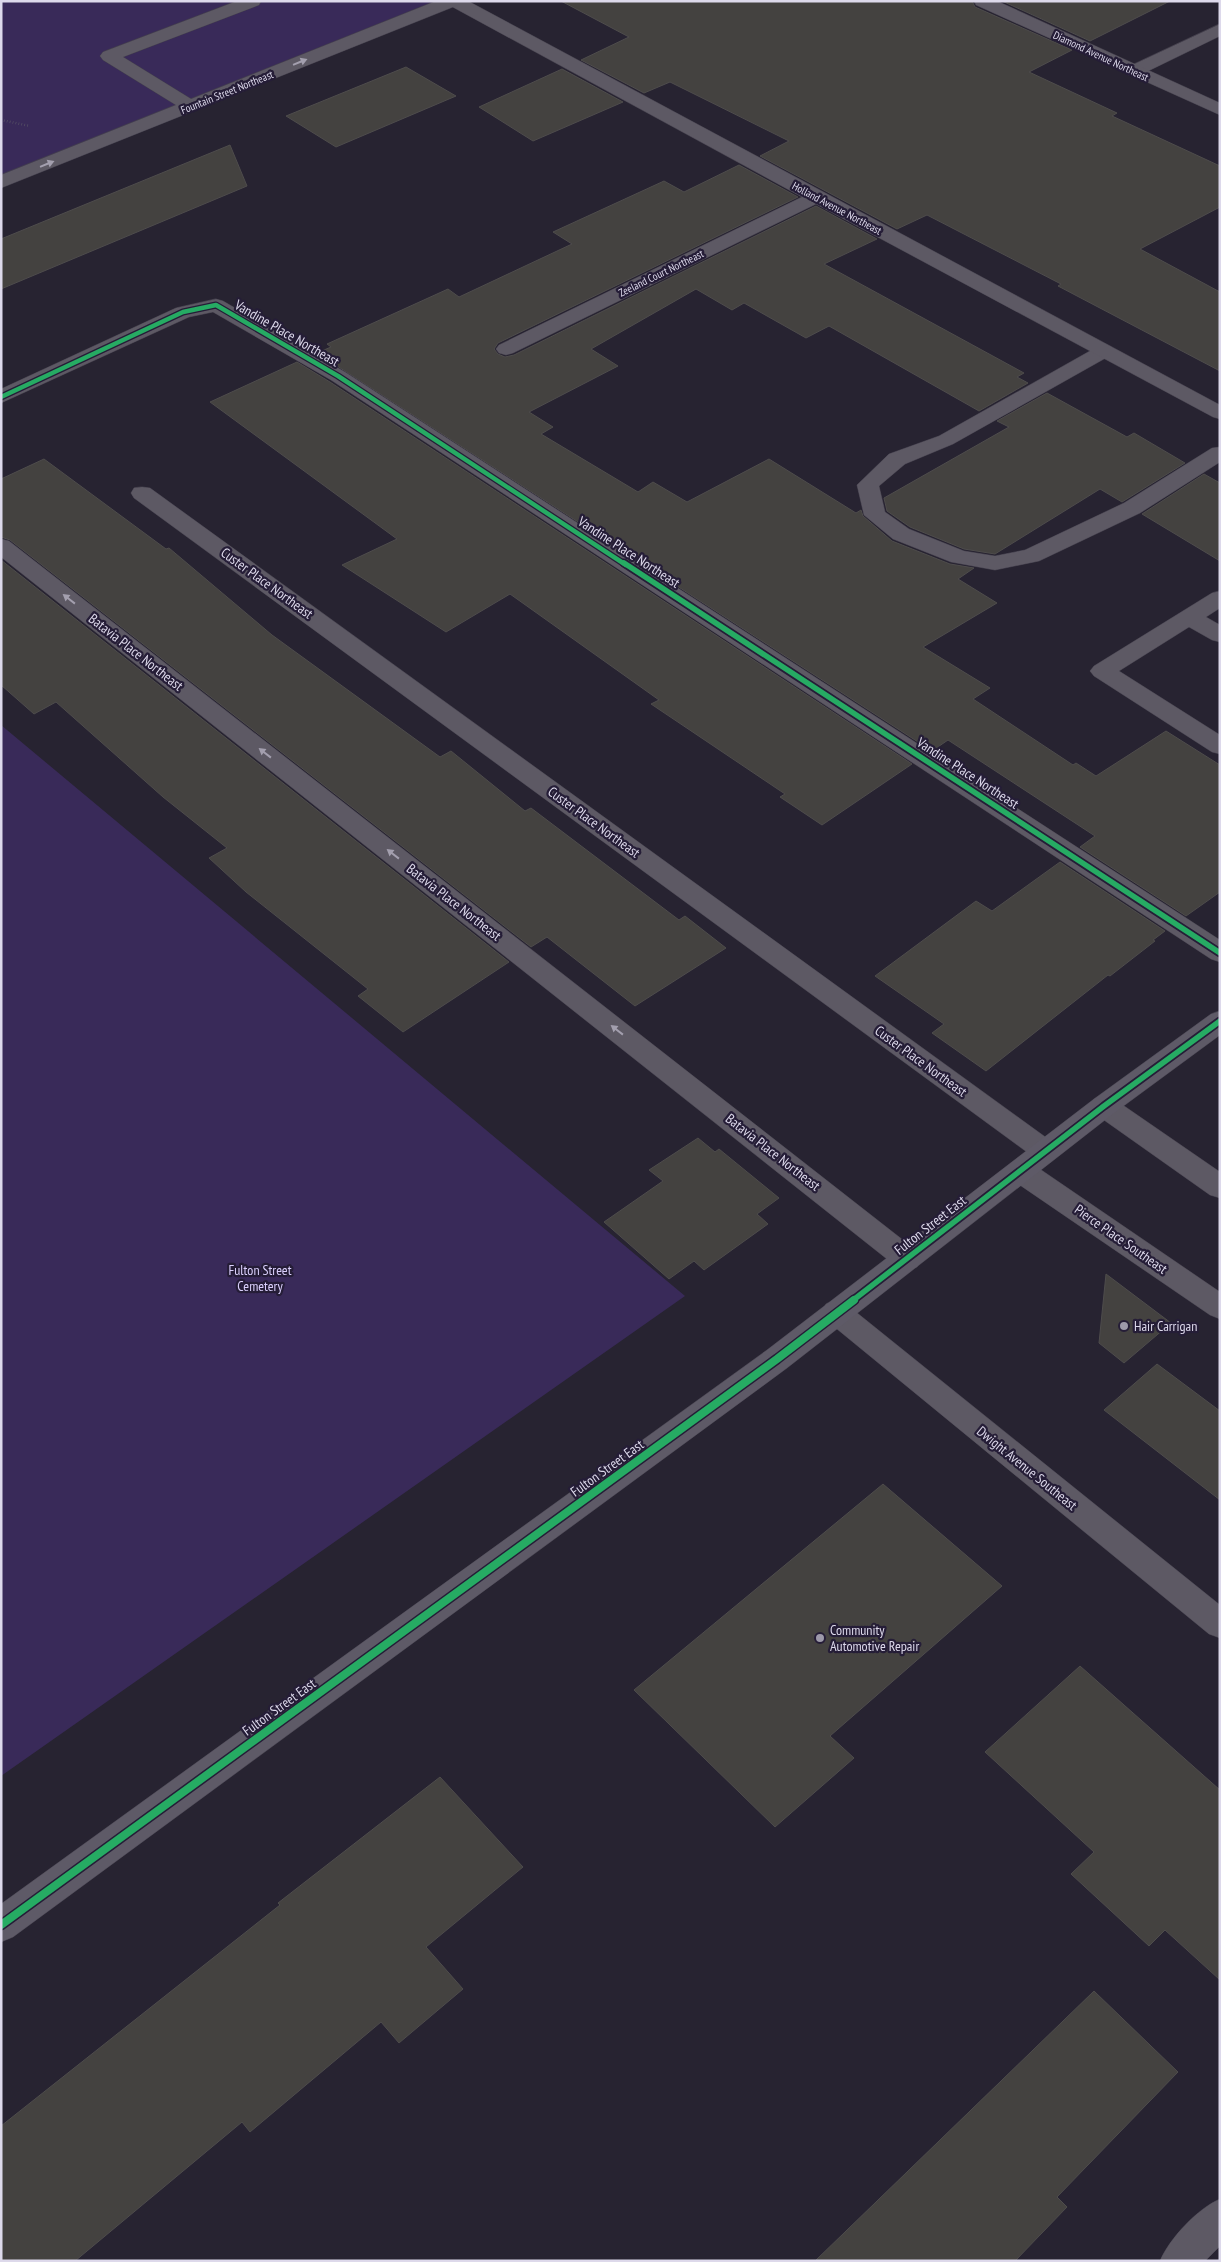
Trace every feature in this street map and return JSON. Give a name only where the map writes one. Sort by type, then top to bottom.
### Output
[{"type":"main road","name":"Fulton Street East","points":[[1,1925],[777,1359],[1104,1106],[1220,1022]]},
{"type":"street","points":[[190,106],[109,56],[253,1]]},
{"type":"street","name":"Fountain Street Northeast","points":[[1,182],[454,1]]},
{"type":"street","name":"Holland Avenue Northeast","points":[[454,1],[1220,413]]},
{"type":"street","name":"Diamond Avenue Northeast","points":[[982,1],[1220,110]]},
{"type":"street","points":[[1134,72],[1220,29]]},
{"type":"street","name":"Zeeland Court Northeast","points":[[506,349],[816,197]]},
{"type":"street","name":"Vandine Place Northeast","points":[[1,397],[183,312],[216,306],[338,376],[1220,953]]},
{"type":"street","points":[[1104,351],[946,440],[897,459],[868,485],[876,515],[901,534],[959,557],[994,563],[1030,556],[1132,508],[1220,453]]},
{"type":"street","name":"Custer Place Northeast","points":[[142,493],[1045,1151]]},
{"type":"street","name":"Batavia Place Northeast","points":[[1,546],[907,1259]]},
{"type":"street","points":[[1220,598],[1102,671],[1220,746]]},
{"type":"street","points":[[1189,617],[1220,635]]},
{"type":"street","points":[[1104,1106],[1220,1187]]},
{"type":"street","name":"Pierce Place Southeast","points":[[1021,1171],[1220,1307]]},
{"type":"street","name":"Dwight Avenue Southeast","points":[[836,1312],[1220,1624]]},
{"type":"street","points":[[1180,2261],[1220,2218]]},
{"type":"path","points":[[1,120],[37,128]]},
{"type":"green space","points":[[1,1],[452,1],[1,181]]},
{"type":"green space","name":"Fulton Street Cemetery","points":[[1,725],[685,1296],[1,1776]]},
{"type":"building","points":[[561,1],[972,1],[975,7],[1072,50],[1029,72],[1117,113],[1112,116],[1220,166],[1220,207],[1140,249],[1220,292],[1220,371],[1058,286],[1061,284],[927,215],[897,229],[760,156],[789,141],[670,82],[644,93],[581,60],[629,37]]},
{"type":"building","points":[[1002,1],[1170,1],[1090,41]]},
{"type":"building","points":[[406,67],[456,96],[336,147],[286,116]]},
{"type":"building","points":[[562,69],[623,102],[533,141],[479,107]]},
{"type":"building","points":[[230,145],[247,186],[1,289],[1,239]]},
{"type":"building","points":[[739,165],[798,197],[498,343],[494,349],[498,354],[505,357],[514,355],[816,206],[877,239],[824,264],[1024,373],[1017,377],[1028,383],[979,411],[829,326],[806,338],[744,303],[732,310],[696,289],[591,349],[618,366],[529,412],[553,427],[541,434],[638,492],[653,482],[687,502],[769,459],[856,513],[861,510],[863,516],[892,541],[950,564],[974,568],[958,579],[997,603],[923,647],[990,688],[973,699],[1073,765],[1076,763],[1096,776],[1166,731],[1220,765],[1220,892],[1186,916],[1080,847],[1095,836],[948,740],[932,751],[317,353],[331,347],[327,344],[448,289],[459,297],[572,244],[553,232],[664,181],[684,192]]},
{"type":"building","points":[[297,362],[912,764],[822,825],[780,797],[785,794],[651,704],[659,700],[510,594],[446,632],[342,565],[397,539],[210,402]]},
{"type":"building","points":[[1047,393],[1127,437],[1134,433],[1185,463],[1122,502],[1100,489],[995,554],[964,549],[910,527],[887,511],[884,498],[1009,427],[997,421]]},
{"type":"building","points":[[44,459],[166,549],[169,548],[272,635],[440,757],[451,751],[525,811],[531,808],[679,920],[685,916],[726,948],[635,1006],[547,937],[531,947],[10,540],[1,537],[1,479]]},
{"type":"building","points":[[1204,474],[1220,483],[1220,561],[1142,514]]},
{"type":"building","points":[[1,560],[509,962],[403,1032],[358,996],[368,989],[246,892],[209,858],[227,848],[163,797],[56,702],[34,714],[1,685]]},
{"type":"building","points":[[1060,862],[1165,931],[1153,940],[1155,941],[1110,976],[1108,975],[986,1071],[932,1033],[944,1024],[875,976],[976,901],[992,911]]},
{"type":"building","points":[[698,1138],[715,1152],[719,1149],[779,1198],[757,1214],[768,1224],[704,1270],[694,1261],[669,1279],[604,1222],[663,1181],[649,1170]]},
{"type":"building","points":[[1106,1274],[1171,1323],[1124,1363],[1099,1343]]},
{"type":"building","points":[[1157,1364],[1220,1411],[1220,1500],[1104,1410]]},
{"type":"building","name":"Community Automotive Repair","points":[[883,1484],[1002,1586],[830,1736],[854,1758],[775,1827],[634,1690]]},
{"type":"building","points":[[1080,1666],[1220,1790],[1220,1980],[1165,1930],[1149,1946],[1071,1874],[1094,1852],[985,1752]]},
{"type":"building","points":[[440,1777],[523,1867],[426,1947],[463,1989],[399,2043],[381,2022],[250,2132],[242,2122],[75,2261],[1,2261],[1,2126],[280,1905],[278,1903]]},
{"type":"building","points":[[1094,1991],[1178,2072],[1057,2197],[1067,2207],[1015,2261],[815,2261]]},
{"type":"cycle path","points":[[1,397],[183,312],[216,305],[338,376],[1220,953]]},
{"type":"cycle path","points":[[1,1925],[777,1359],[1104,1106],[1220,1021]]},
{"type":"place","name":"Hair Carrigan","points":[[1124,1326]]},
{"type":"place","name":"Community Automotive Repair","points":[[820,1638]]}]
